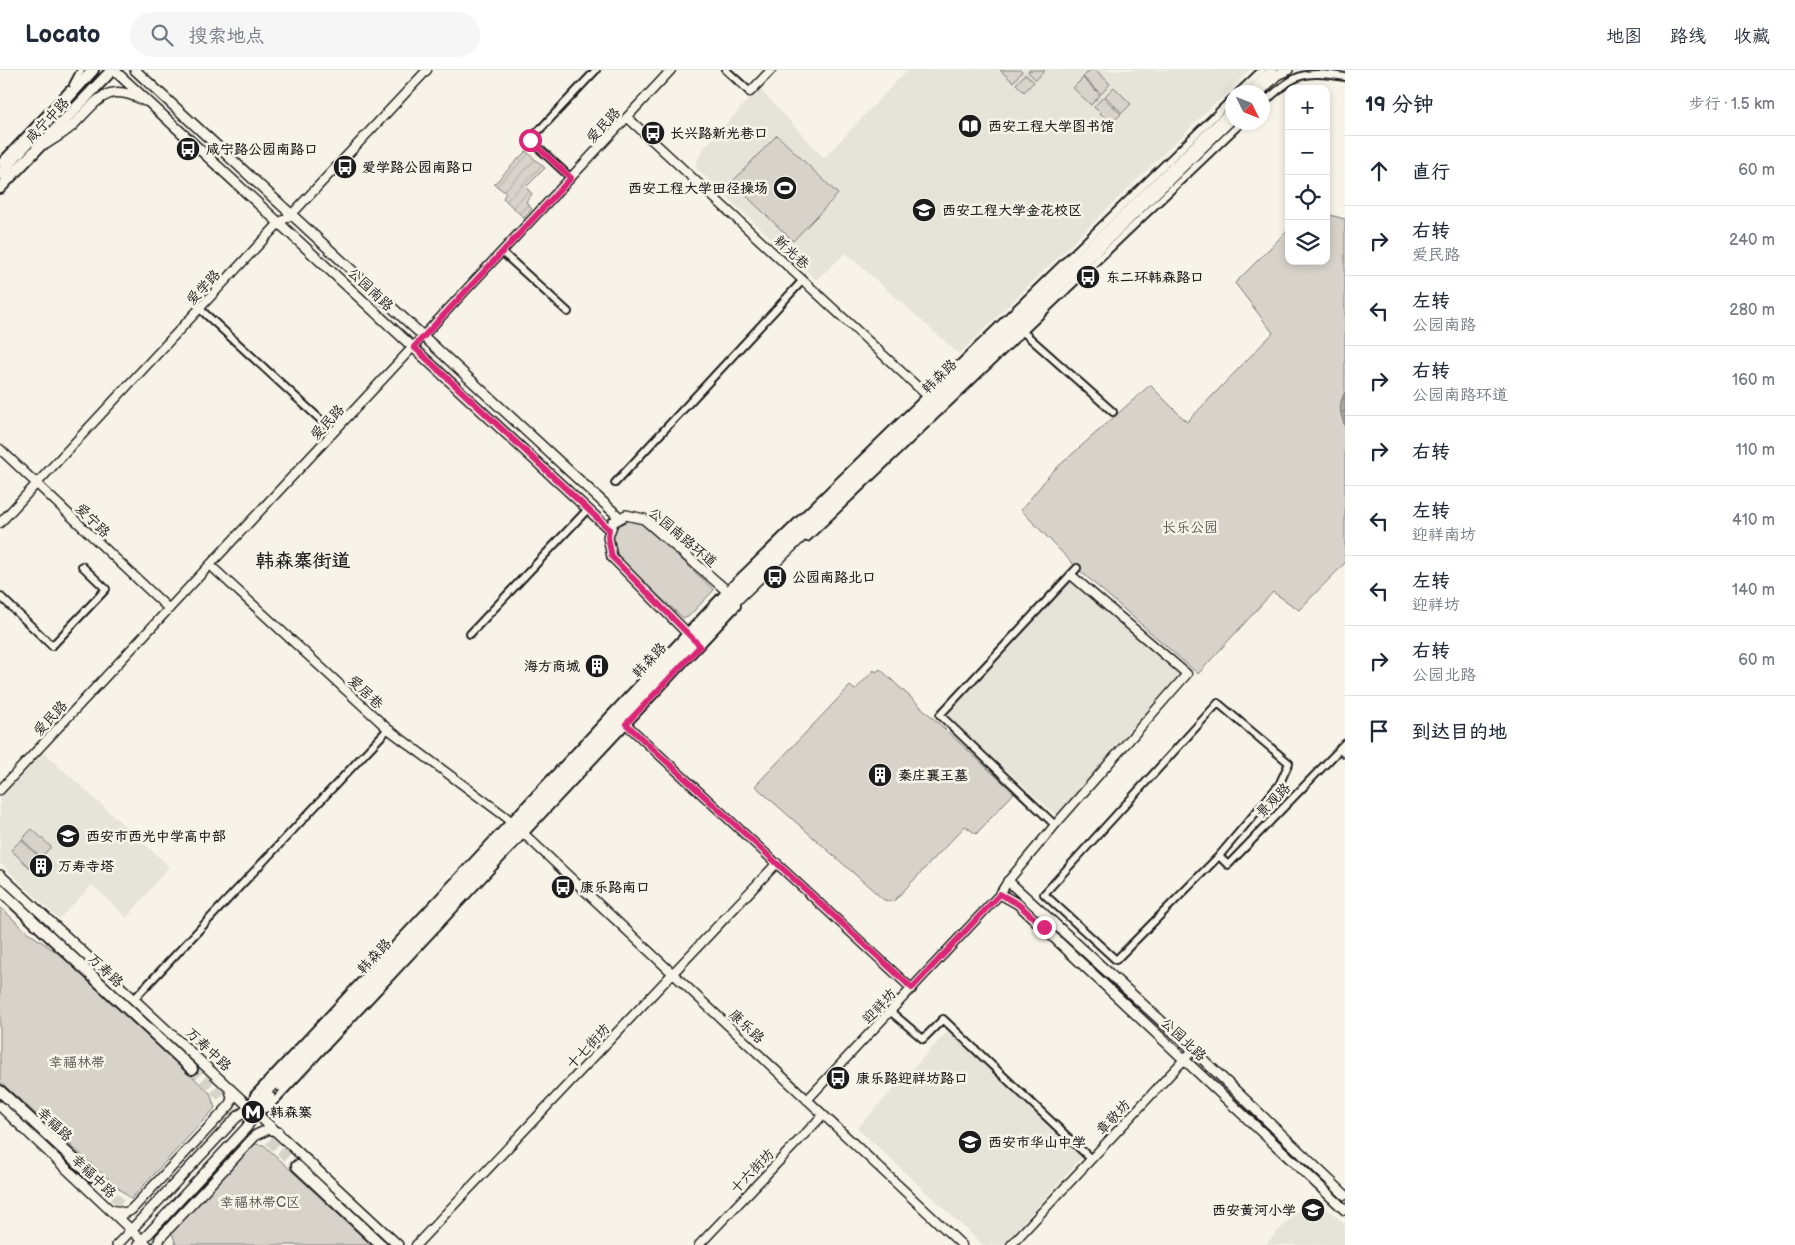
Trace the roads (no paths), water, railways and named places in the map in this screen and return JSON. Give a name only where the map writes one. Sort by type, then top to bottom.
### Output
[{"type":"main road","name":"咸宁中路","points":[[0,174],[83,75],[94,70]]},
{"type":"main road","name":"咸宁中路","points":[[0,188],[113,70]]},
{"type":"main road","name":"公园南路","points":[[113,70],[609,529]]},
{"type":"main road","name":"公园南路","points":[[136,70],[619,517]]},
{"type":"main road","points":[[146,70],[155,86]]},
{"type":"main road","points":[[1257,85],[1272,70]]},
{"type":"main road","points":[[1267,85],[1277,75],[1288,70]]},
{"type":"main road","points":[[41,147],[67,130],[97,99],[106,93],[116,92],[133,95],[153,105]]},
{"type":"main road","name":"韩森路","points":[[117,1245],[236,1118],[254,1109],[733,597],[1225,117]]},
{"type":"main road","name":"韩森路","points":[[932,401],[1225,126]]},
{"type":"main road","name":"公园南路环道","points":[[619,517],[635,515],[644,519],[733,597]]},
{"type":"main road","points":[[619,517],[612,522],[609,529],[608,537],[612,557],[693,639]]},
{"type":"main road","name":"万寿中路","points":[[0,874],[398,1245]]},
{"type":"main road","name":"公园北路","points":[[1008,882],[1193,1050],[1345,1195]]},
{"type":"main road","name":"万寿路","points":[[0,890],[192,1069]]},
{"type":"main road","name":"公园北路","points":[[1000,894],[1018,904],[1185,1058],[1345,1210]]},
{"type":"main road","points":[[108,1209],[119,1213],[131,1210],[230,1105],[232,1097],[228,1085]]},
{"type":"main road","name":"幸福路","points":[[0,1091],[92,1176]]},
{"type":"main road","name":"幸福中路","points":[[0,1106],[142,1243]]},
{"type":"main road","name":"韩森路","points":[[142,1243],[247,1127],[254,1109]]},
{"type":"main road","points":[[158,1245],[160,1238],[256,1135],[269,1129],[280,1134]]},
{"type":"main road","points":[[297,1166],[381,1245]]},
{"type":"street","name":"爱学路","points":[[0,523],[279,223],[292,214],[427,70]]},
{"type":"street","points":[[571,178],[530,140],[596,70]]},
{"type":"street","name":"爱民路","points":[[0,790],[671,70]]},
{"type":"street","points":[[726,70],[750,92],[771,70]]},
{"type":"street","points":[[1246,85],[1262,70]]},
{"type":"street","points":[[1270,98],[1292,80],[1314,71],[1345,77]]},
{"type":"street","points":[[0,163],[83,75]]},
{"type":"street","points":[[73,86],[83,75]]},
{"type":"street","points":[[254,1109],[254,1095],[517,828],[626,724],[693,639],[733,597],[932,401],[1225,106]]},
{"type":"street","name":"新光巷","points":[[628,117],[932,401]]},
{"type":"street","points":[[733,597],[1022,331],[1234,130]]},
{"type":"street","points":[[0,192],[11,178]]},
{"type":"street","points":[[502,252],[568,312]]},
{"type":"street","points":[[615,483],[804,280]]},
{"type":"street","points":[[200,310],[334,432]]},
{"type":"street","points":[[1022,331],[1113,412]]},
{"type":"street","name":"爱宁路","points":[[0,449],[169,609]]},
{"type":"street","points":[[470,634],[588,509]]},
{"type":"street","name":"爱居巷","points":[[210,565],[388,729],[517,828]]},
{"type":"street","points":[[0,596],[52,646],[106,589],[82,566]]},
{"type":"street","points":[[1055,825],[940,716],[1077,568]]},
{"type":"street","name":"迎祥坊","points":[[807,1100],[1000,894],[1055,825],[1187,674],[1071,575]]},
{"type":"street","points":[[1218,703],[1289,763],[1279,785],[1219,856],[1116,960],[1044,894],[1218,703]]},
{"type":"street","points":[[626,724],[912,988]]},
{"type":"street","points":[[134,999],[388,729]]},
{"type":"street","name":"景观路","points":[[1219,856],[1228,865],[1343,748]]},
{"type":"street","name":"康乐路","points":[[517,828],[962,1245]]},
{"type":"street","name":"十七街坊","points":[[416,1245],[777,863]]},
{"type":"street","points":[[891,1012],[923,1039],[943,1019],[1091,1159]]},
{"type":"street","name":"章敬坊","points":[[1011,1245],[1193,1050]]},
{"type":"street","name":"十六街坊","points":[[699,1245],[823,1115]]},
{"type":"water","points":[[1345,392],[1345,426],[1340,409]]},
{"type":"tunnel","points":[[192,1069],[297,1166]]},
{"type":"tunnel","points":[[92,1176],[165,1245]]},
{"type":"place","name":"西安工程大学图书馆","points":[[970,126]]},
{"type":"place","name":"长兴路新光巷口","points":[[653,133]]},
{"type":"place","name":"咸宁路公园南路口","points":[[188,149]]},
{"type":"place","name":"爱学路公园南路口","points":[[345,167]]},
{"type":"place","name":"西安工程大学田径操场","points":[[785,188]]},
{"type":"place","name":"西安工程大学金花校区","points":[[924,210]]},
{"type":"place","name":"东二环韩森路口","points":[[1088,277]]},
{"type":"place","name":"公园南路北口","points":[[775,577]]},
{"type":"place","name":"海方商城","points":[[597,666]]},
{"type":"place","name":"秦庄襄王墓","points":[[880,775]]},
{"type":"place","name":"西安市西光中学高中部","points":[[68,836]]},
{"type":"place","name":"万寿寺塔","points":[[41,866]]},
{"type":"place","name":"康乐路南口","points":[[563,887]]},
{"type":"place","name":"康乐路迎祥坊路口","points":[[838,1078]]},
{"type":"place","name":"韩森寨","points":[[253,1112]]},
{"type":"place","name":"西安市华山中学","points":[[970,1142]]},
{"type":"place","name":"西安黄河小学","points":[[1313,1210]]},
{"type":"district","name":"韩森寨街道","points":[[303,560]]},
{"type":"park label","name":"长乐公园","points":[[1190,527]]},
{"type":"park label","name":"幸福林带","points":[[77,1062]]},
{"type":"park label","name":"幸福林带C区","points":[[260,1202]]}]
